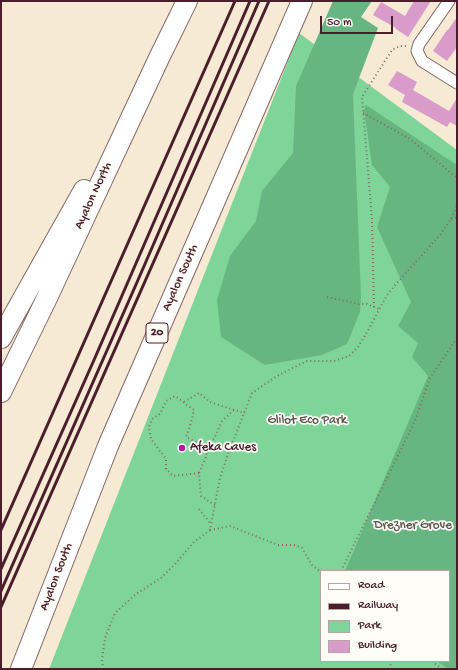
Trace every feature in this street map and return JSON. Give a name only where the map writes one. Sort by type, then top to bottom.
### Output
[{"type":"highway","name":"Ayalon North","points":[[1,392],[187,1]]},
{"type":"highway","name":"Ayalon South","points":[[21,669],[108,446],[302,1]]},
{"type":"highway","points":[[1,338],[159,58]]},
{"type":"street","points":[[449,1],[419,44],[417,51],[422,61],[457,83]]},
{"type":"path","points":[[374,307],[372,220],[362,97],[392,50],[400,46],[409,46],[417,51]]},
{"type":"path","points":[[363,113],[410,139],[457,178]]},
{"type":"path","points":[[210,530],[210,523],[220,478],[252,394],[277,376],[307,361],[334,361],[349,356],[358,347],[387,295],[440,235],[451,219],[457,205]]},
{"type":"path","points":[[451,219],[457,217]]},
{"type":"path","points":[[327,297],[359,304],[367,304],[379,309]]},
{"type":"path","points":[[341,570],[415,421],[430,378],[457,338]]},
{"type":"path","points":[[184,402],[198,393],[210,402],[245,413]]},
{"type":"path","points":[[199,473],[173,476],[166,468],[166,459],[151,439],[149,427],[152,418],[160,414],[166,400],[175,396],[194,410],[186,437],[204,446],[207,455],[199,473],[201,496],[215,505]]},
{"type":"path","points":[[204,446],[214,439],[222,421],[234,410]]},
{"type":"path","points":[[199,509],[210,523]]},
{"type":"path","points":[[103,669],[102,660],[105,638],[115,614],[136,594],[160,578],[176,563],[194,542],[210,530],[230,526],[278,545],[298,546],[302,548],[312,565],[320,571]]},
{"type":"path","points":[[433,662],[442,669]]},
{"type":"green space","points":[[333,1],[372,1],[361,17],[378,28],[353,94],[361,297],[360,312],[347,344],[322,355],[265,365],[221,337],[217,300],[230,256],[256,221],[262,191],[293,153],[296,86]]},
{"type":"green space","name":"Glilot Eco Park","points":[[299,33],[457,150],[457,669],[49,669]]},
{"type":"green space","name":"Drezner Grove","points":[[366,105],[457,165],[457,669],[448,669],[438,662],[450,662],[450,570],[345,570],[428,376],[412,357],[418,343],[398,326],[411,302],[377,227],[390,187],[372,165],[364,110]]},
{"type":"building","points":[[414,1],[431,1],[408,37],[396,28],[373,15],[381,2],[405,16]]},
{"type":"building","points":[[457,17],[457,47],[447,61],[433,51]]},
{"type":"building","points":[[397,71],[417,82],[413,90],[449,111],[457,98],[457,126],[450,122],[447,127],[402,102],[405,95],[388,85]]},
{"type":"railway","points":[[1,530],[235,1]]},
{"type":"railway","points":[[1,569],[94,360],[250,1]]},
{"type":"railway","points":[[1,591],[259,1]]},
{"type":"railway","points":[[1,607],[269,1]]},
{"type":"place","name":"Afeka Caves","points":[[182,448]]}]
